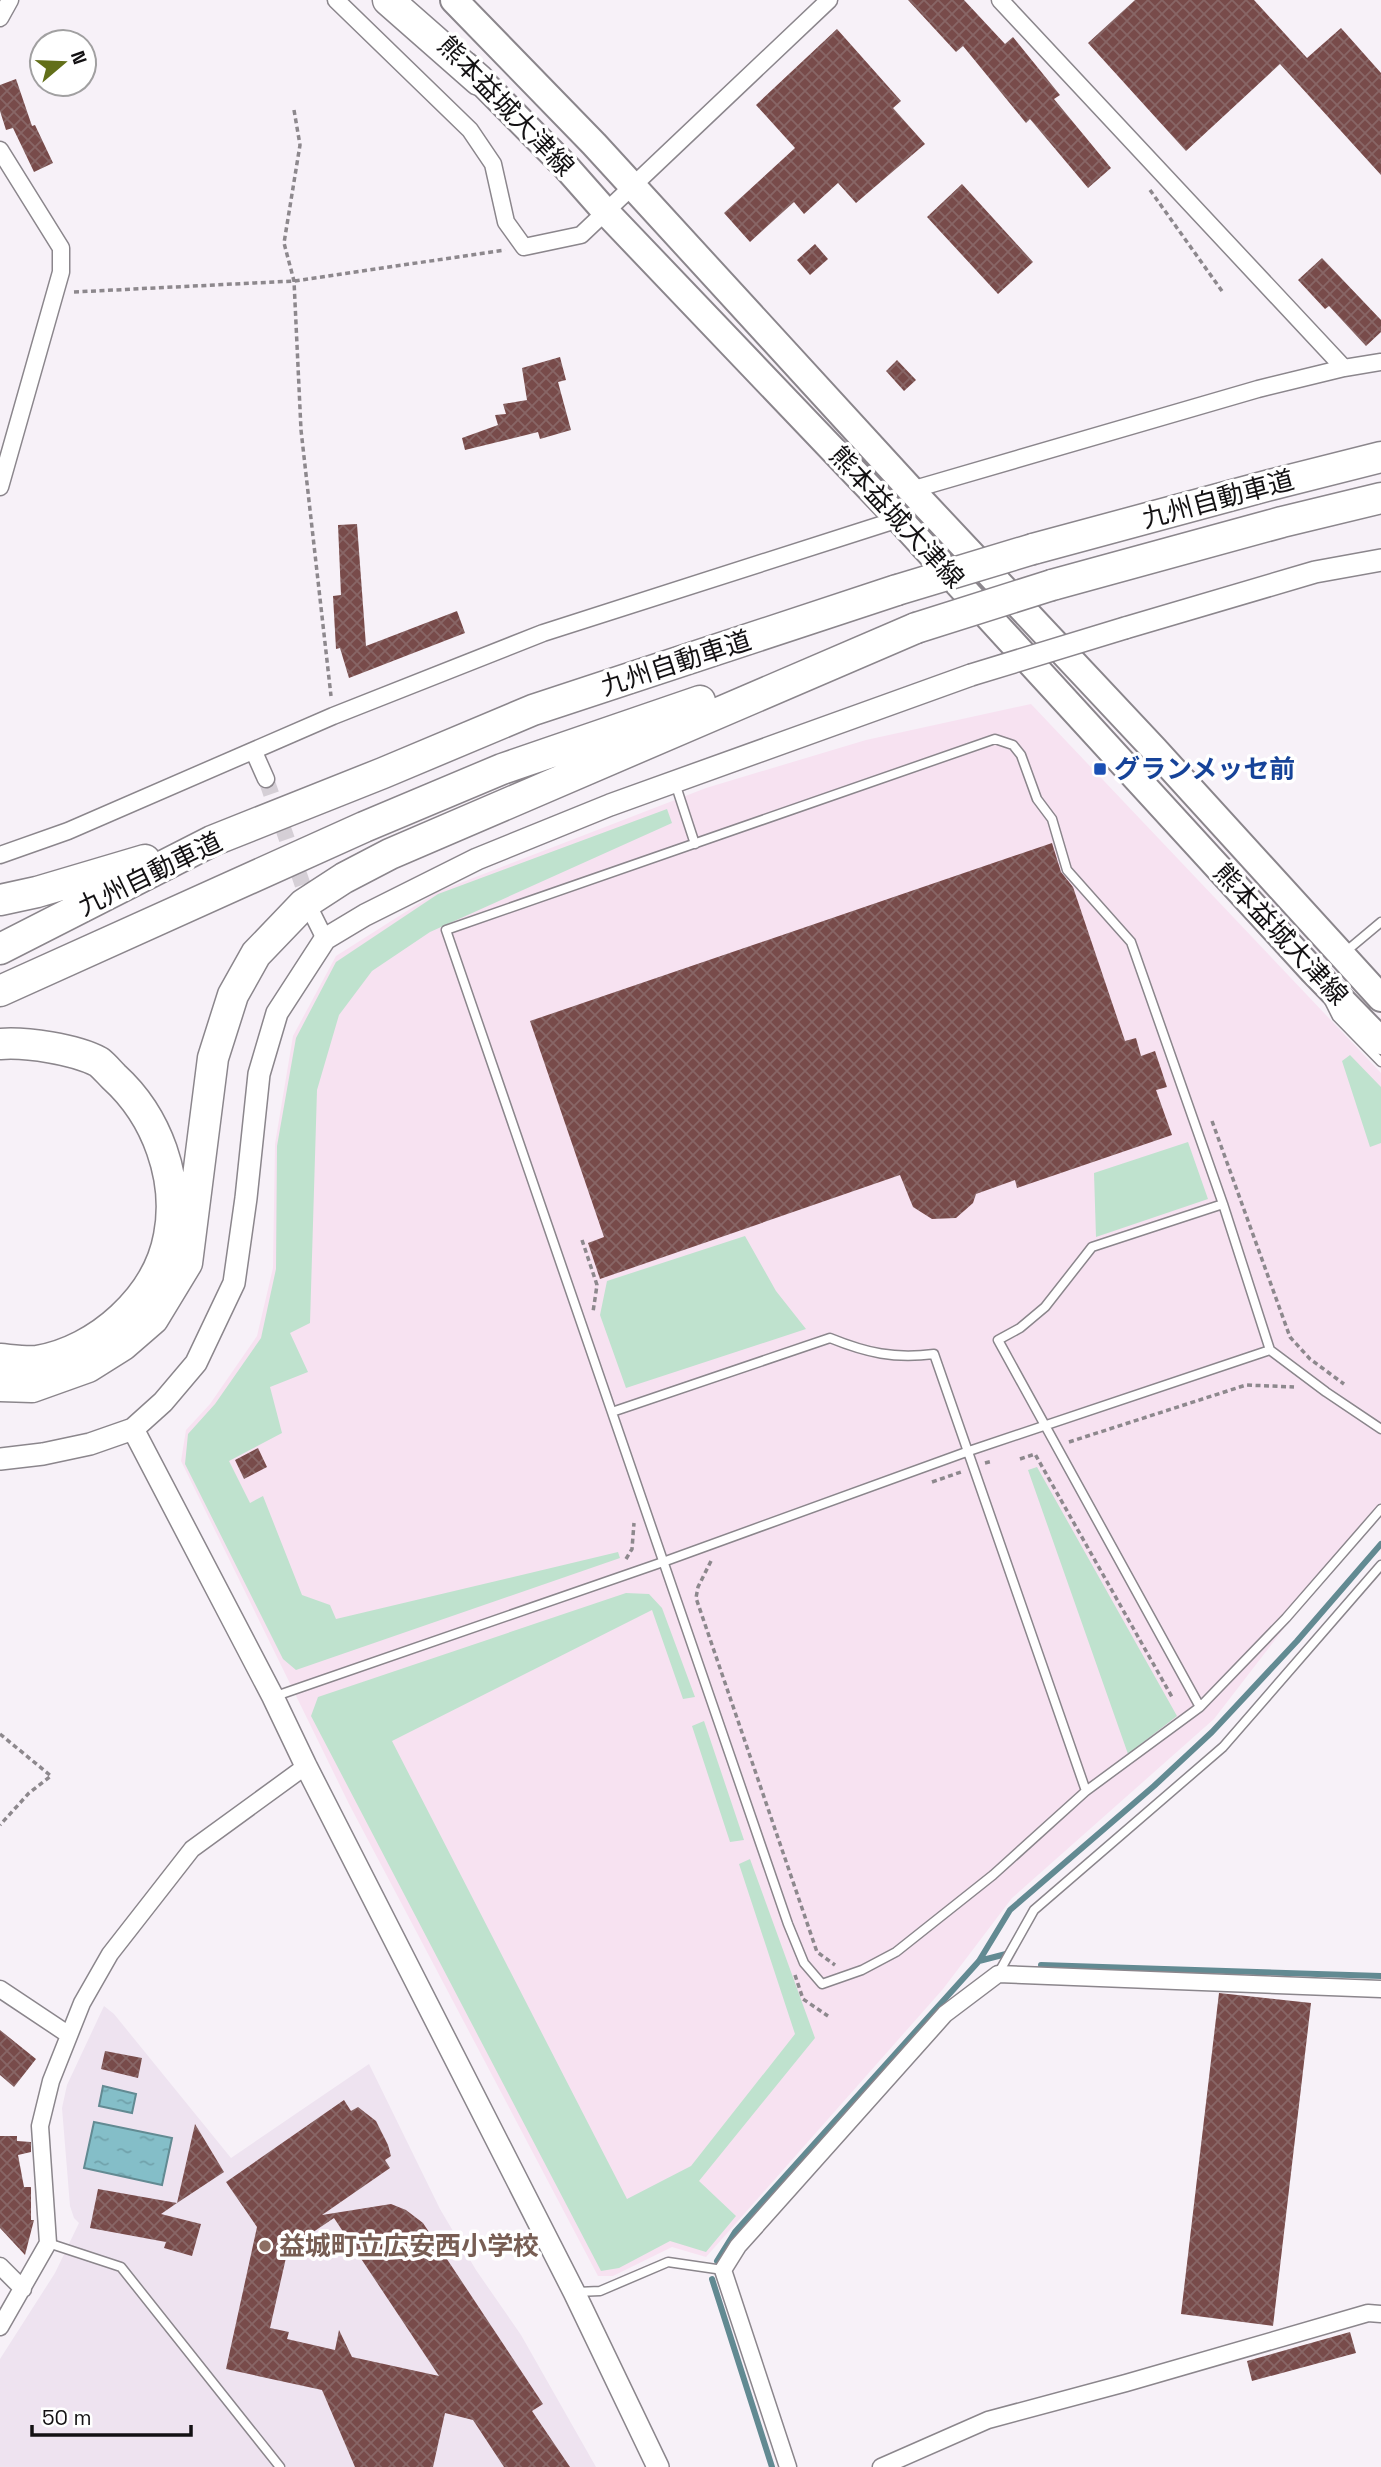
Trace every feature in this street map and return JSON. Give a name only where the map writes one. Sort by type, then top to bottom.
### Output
[{"type":"highway","points":[[388,0],[479,80]]},
{"type":"highway","name":"九州自動車道","points":[[0,949],[212,841],[533,710],[897,590],[1033,549],[1381,457]]},
{"type":"highway","name":"九州自動車道","points":[[0,991],[364,827],[502,769],[916,628],[1052,585],[1282,522],[1381,498]]},
{"type":"highway","points":[[0,1386],[32,1387],[88,1367],[123,1345],[153,1319],[187,1263],[213,1058],[233,995],[256,954],[304,904],[344,878],[390,854],[916,628]]},
{"type":"highway","points":[[0,900],[37,892],[212,841]]},
{"type":"highway","points":[[0,1044],[40,1045],[99,1063],[130,1091],[148,1118],[169,1170],[172,1207],[169,1237],[161,1263],[152,1280],[119,1320],[80,1347],[57,1356],[36,1361],[0,1359]]},
{"type":"main road","name":"熊本益城大津線","points":[[405,0],[899,519],[1313,971],[1381,1041]]},
{"type":"main road","name":"熊本益城大津線","points":[[454,0],[594,144],[911,491],[1154,749],[1378,994]]},
{"type":"street","points":[[0,18],[10,0]]},
{"type":"street","points":[[335,0],[470,130],[493,164],[506,222],[524,247],[581,236],[829,0]]},
{"type":"street","points":[[1000,0],[1344,368]]},
{"type":"street","points":[[0,150],[61,248],[61,272],[0,487]]},
{"type":"street","points":[[911,491],[1258,389],[1381,362]]},
{"type":"street","points":[[0,855],[68,831],[333,716],[543,633],[899,519]]},
{"type":"street","points":[[0,1459],[55,1452],[90,1444],[133,1429],[163,1402],[196,1363],[234,1283],[259,1074],[277,1013],[325,939],[365,915],[477,859],[610,805],[971,675],[1314,572],[1381,560]]},
{"type":"street","points":[[254,752],[267,779]]},
{"type":"street","points":[[313,915],[325,939]]},
{"type":"street","points":[[133,1429],[273,1697],[574,2292],[658,2467]]},
{"type":"street","points":[[0,2326],[48,2243],[40,2126],[51,2081],[82,2003],[110,1954],[192,1849],[306,1766]]},
{"type":"street","points":[[788,2467],[723,2270],[738,2246],[945,2014],[998,1974],[1381,1989]]},
{"type":"street","points":[[0,1989],[69,2035]]},
{"type":"street","points":[[0,2266],[23,2289]]},
{"type":"street","points":[[881,2467],[988,2420],[1368,2313],[1381,2314]]},
{"type":"lane","points":[[1381,1429],[1270,1350],[1223,1204],[1131,942],[1067,870],[1052,819],[1037,799],[1021,755],[1013,745],[995,739],[446,930],[788,1924],[804,1963],[822,1984],[862,1970],[896,1952],[993,1875],[1086,1791],[1200,1707],[1286,1618],[1381,1509]]},
{"type":"lane","points":[[675,782],[695,844]]},
{"type":"lane","points":[[1341,955],[1381,922]]},
{"type":"lane","points":[[1313,971],[1337,1017],[1381,1062]]},
{"type":"lane","points":[[1200,1707],[998,1340],[1020,1328],[1045,1307],[1092,1247],[1223,1204]]},
{"type":"lane","points":[[612,1412],[830,1338],[865,1352],[903,1356],[934,1354],[1086,1791]]},
{"type":"lane","points":[[273,1697],[663,1562],[969,1451],[1270,1350]]},
{"type":"lane","points":[[998,1974],[1034,1910],[1223,1747],[1381,1565]]},
{"type":"lane","points":[[48,2243],[121,2267],[281,2467]]},
{"type":"lane","points":[[574,2292],[600,2291],[667,2262],[723,2270]]},
{"type":"path","points":[[294,110],[300,145],[284,243],[294,281],[301,430],[333,716]]},
{"type":"path","points":[[1158,169],[1150,190],[1222,291]]},
{"type":"path","points":[[54,293],[294,281],[524,247]]},
{"type":"path","points":[[1212,1121],[1290,1337],[1310,1359],[1350,1389]]},
{"type":"path","points":[[582,1240],[597,1285],[592,1316]]},
{"type":"path","points":[[1060,1445],[1246,1385],[1301,1387]]},
{"type":"path","points":[[1020,1459],[1048,1450]]},
{"type":"path","points":[[1035,1454],[1172,1697]]},
{"type":"path","points":[[626,1559],[632,1549],[634,1520]]},
{"type":"path","points":[[708,1562],[696,1598],[817,1952],[830,1963],[839,1966]]},
{"type":"path","points":[[0,1734],[51,1776],[29,1793],[0,1825]]},
{"type":"shaded area","points":[[1031,704],[1381,1073],[1381,1502],[1214,1719],[1012,1898],[943,1989],[706,2257],[672,2247],[613,2276],[598,2276],[349,1804],[181,1461],[186,1430],[210,1404],[257,1336],[273,1268],[275,1144],[293,1036],[336,956],[437,892],[706,788],[866,740]]},
{"type":"shaded area","name":"益城町立広安西小学校","points":[[104,2006],[114,2014],[231,2158],[369,2064],[440,2209],[476,2270],[521,2335],[596,2467],[0,2467],[0,2359],[55,2273],[79,2223],[70,2206],[62,2108],[67,2085]]},
{"type":"green space","points":[[667,809],[672,823],[430,932],[372,971],[339,1015],[317,1090],[310,1323],[290,1333],[308,1372],[270,1387],[282,1433],[229,1461],[250,1503],[263,1496],[302,1595],[330,1605],[336,1619],[618,1552],[620,1558],[296,1670],[283,1659],[185,1464],[188,1434],[215,1404],[261,1338],[276,1269],[277,1146],[296,1038],[336,962],[438,894]]},
{"type":"green space","points":[[1350,1055],[1381,1087],[1381,1143],[1370,1147],[1342,1061]]},
{"type":"green space","points":[[1188,1142],[1208,1199],[1096,1237],[1094,1173]]},
{"type":"green space","points":[[745,1236],[776,1291],[806,1329],[626,1388],[600,1315],[607,1281]]},
{"type":"green space","points":[[1037,1467],[1177,1716],[1128,1754],[1028,1470]]},
{"type":"green space","points":[[626,1593],[649,1594],[662,1608],[695,1697],[683,1699],[652,1610],[392,1741],[627,2199],[691,2166],[795,2034],[739,1864],[750,1859],[815,2038],[699,2181],[736,2216],[706,2252],[670,2241],[619,2268],[601,2271],[311,1716],[318,1697]]},
{"type":"green space","points":[[704,1721],[744,1840],[730,1842],[692,1726]]},
{"type":"water","points":[[103,2086],[136,2094],[132,2113],[99,2106]]},
{"type":"water","points":[[94,2122],[172,2138],[162,2185],[84,2168]]},
{"type":"building","points":[[908,0],[964,0],[1005,44],[1013,37],[1060,95],[1054,99],[1111,168],[1088,188],[1030,119],[1026,123],[963,46],[956,52]]},
{"type":"building","points":[[1135,0],[1254,0],[1307,58],[1341,28],[1381,73],[1381,175],[1280,64],[1186,151],[1088,43]]},
{"type":"building","points":[[837,29],[901,101],[893,108],[925,144],[856,203],[838,183],[804,214],[794,202],[750,242],[724,213],[795,148],[756,105]]},
{"type":"building","points":[[16,79],[32,126],[35,125],[53,163],[34,172],[13,128],[6,130],[0,111],[0,85]]},
{"type":"building","points":[[962,184],[1033,262],[998,294],[927,217]]},
{"type":"building","points":[[815,244],[828,259],[810,275],[797,260]]},
{"type":"building","points":[[1322,258],[1381,320],[1381,332],[1366,346],[1329,306],[1325,309],[1298,280]]},
{"type":"building","points":[[560,357],[566,380],[558,382],[571,430],[540,439],[538,432],[465,450],[462,438],[498,425],[495,415],[506,414],[503,404],[527,400],[522,368]]},
{"type":"building","points":[[897,360],[916,380],[904,391],[886,371]]},
{"type":"building","points":[[357,524],[366,646],[457,611],[465,633],[349,678],[340,648],[336,649],[333,596],[341,595],[338,525]]},
{"type":"building","points":[[1052,843],[1061,872],[1073,887],[1125,1041],[1136,1038],[1141,1056],[1155,1051],[1167,1087],[1156,1090],[1172,1135],[1017,1188],[1015,1180],[976,1194],[973,1203],[956,1218],[932,1219],[913,1207],[900,1175],[600,1279],[588,1243],[604,1237],[530,1021]]},
{"type":"building","points":[[258,1448],[267,1467],[244,1479],[235,1460]]},
{"type":"building","points":[[1219,1993],[1311,2003],[1273,2326],[1181,2314]]},
{"type":"building","points":[[0,2030],[36,2059],[14,2087],[0,2075]]},
{"type":"building","points":[[105,2051],[142,2058],[138,2078],[101,2069]]},
{"type":"building","points":[[344,2100],[351,2111],[358,2107],[376,2121],[388,2145],[391,2156],[385,2160],[390,2168],[322,2215],[391,2204],[406,2210],[423,2223],[543,2404],[532,2411],[570,2467],[504,2467],[473,2420],[445,2413],[433,2467],[355,2467],[322,2390],[226,2369],[257,2227],[226,2182]],"holes":[[[334,2218],[439,2376],[352,2357],[339,2330],[335,2350],[287,2339],[289,2332],[270,2328],[288,2249]]]},
{"type":"building","points":[[195,2124],[224,2172],[177,2203]]},
{"type":"building","points":[[0,2136],[17,2136],[17,2141],[31,2142],[31,2152],[18,2155],[24,2187],[31,2187],[31,2220],[34,2220],[25,2255],[0,2228]]},
{"type":"building","points":[[98,2189],[177,2203],[161,2214],[201,2224],[192,2256],[164,2248],[166,2242],[90,2228]]},
{"type":"building","points":[[1350,2332],[1356,2353],[1252,2381],[1247,2361]]},
{"type":"waterway","points":[[717,2261],[735,2232],[979,1961],[1010,1910],[1154,1786],[1212,1732],[1297,1641],[1381,1544]]},
{"type":"waterway","points":[[979,1961],[1006,1954]]},
{"type":"waterway","points":[[1041,1965],[1381,1976]]},
{"type":"waterway","points":[[712,2279],[772,2467]]},
{"type":"tunnel","points":[[266,779],[310,906]]},
{"type":"place","name":"グランメッセ前","points":[[1100,769]]},
{"type":"place","name":"益城町立広安西小学校","points":[[265,2246]]}]
